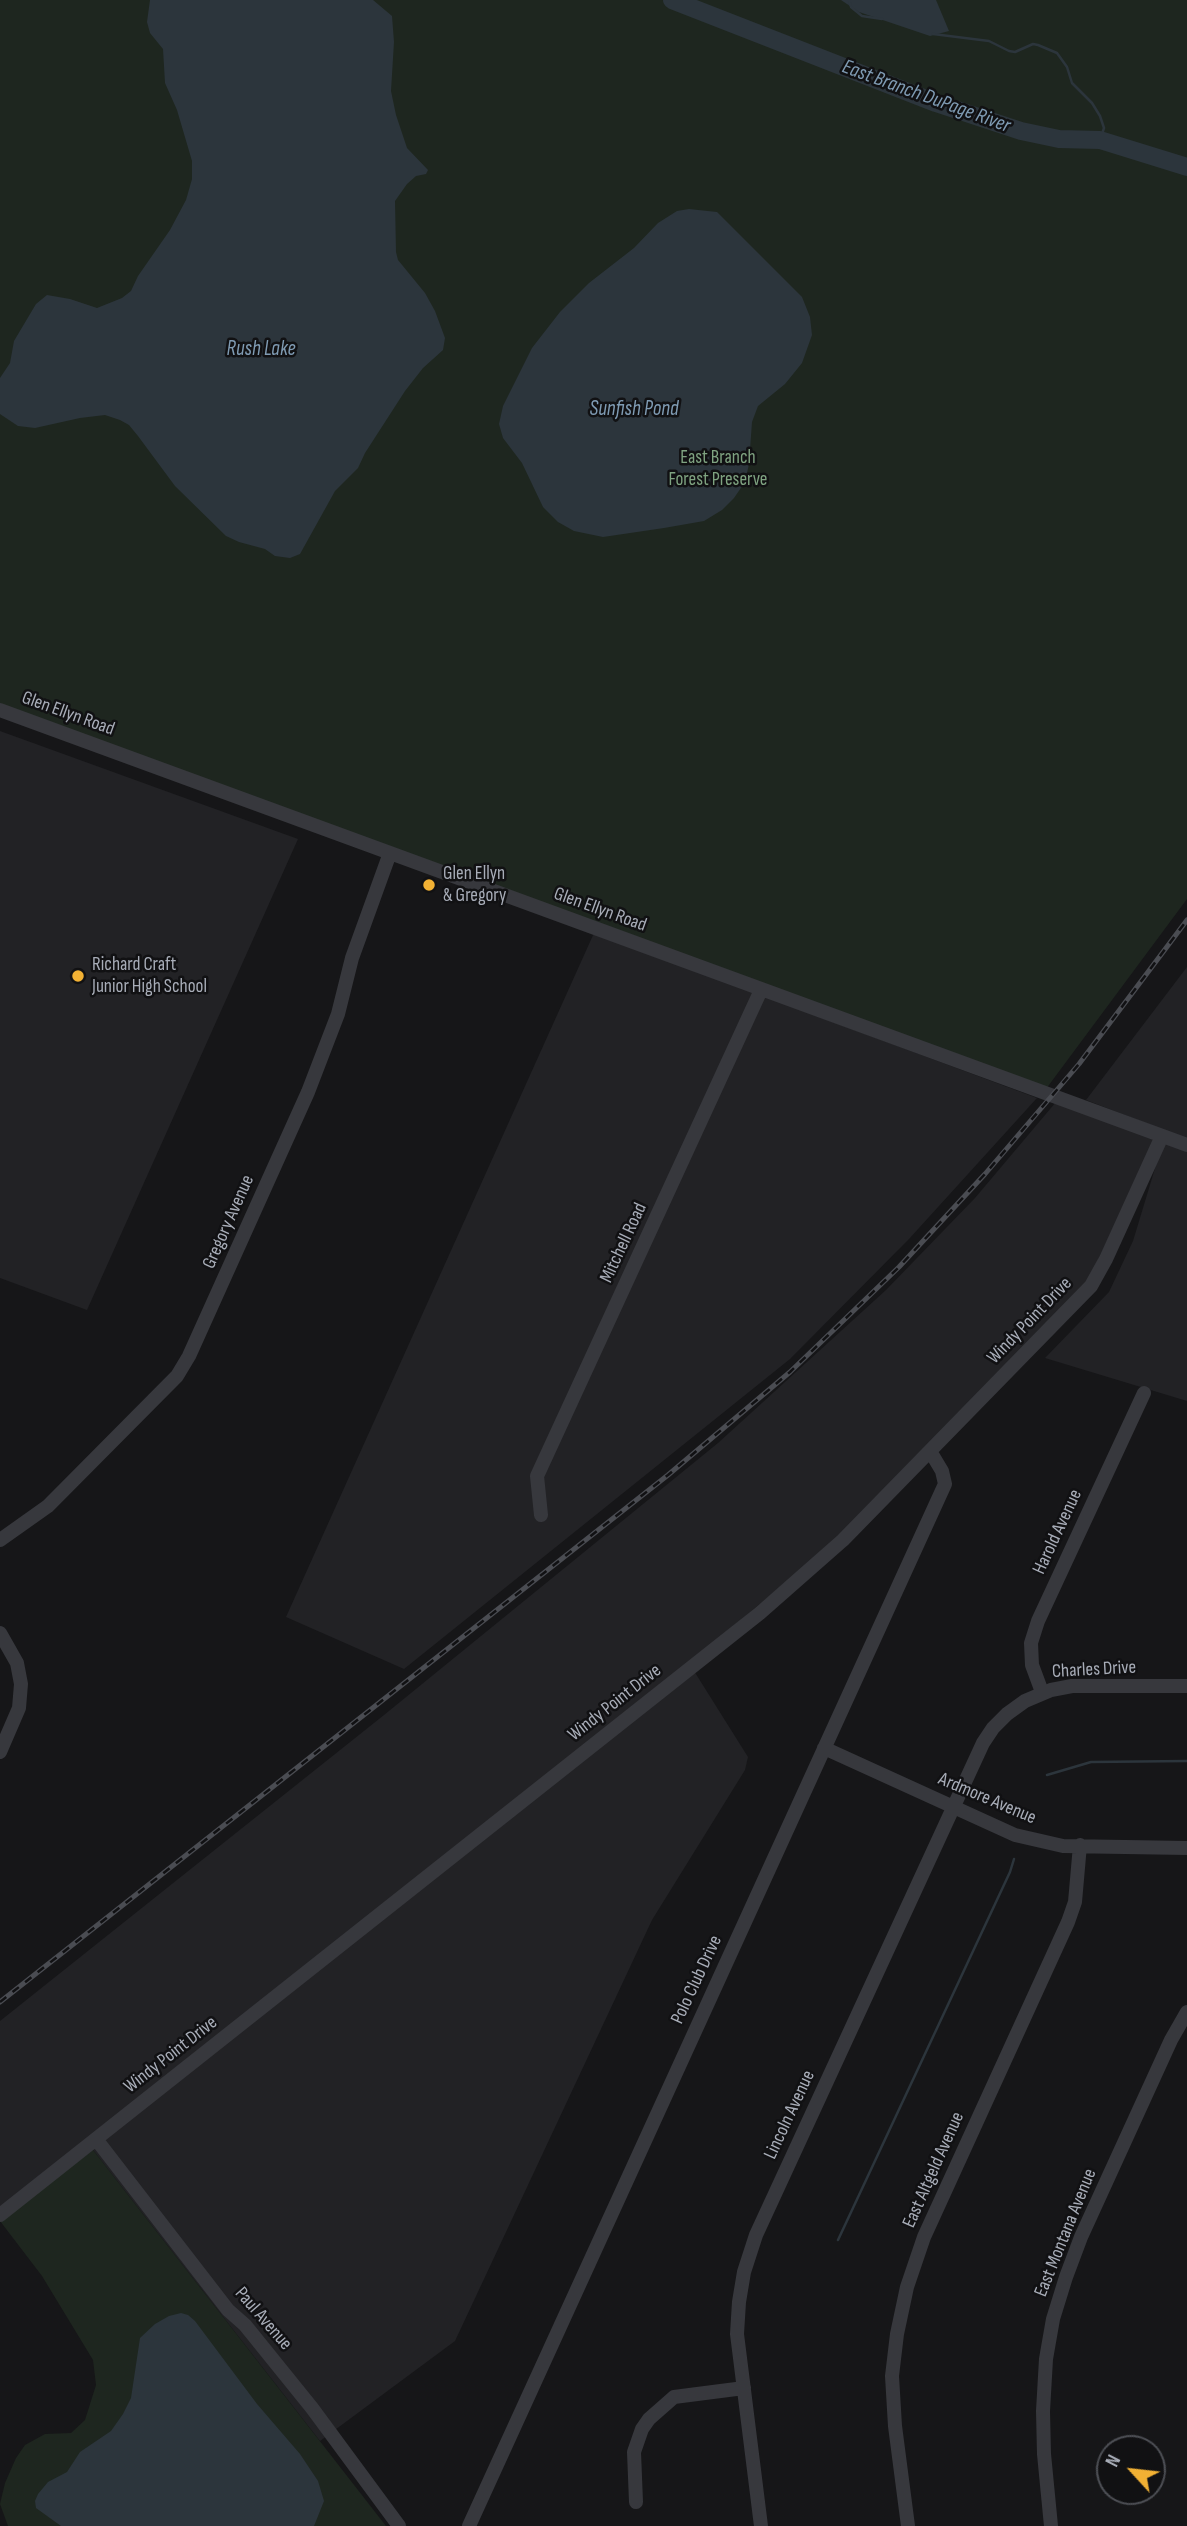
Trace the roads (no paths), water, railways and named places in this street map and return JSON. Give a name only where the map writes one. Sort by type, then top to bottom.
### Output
[{"type":"street","name":"Glen Ellyn Road","points":[[0,709],[1187,1145]]},
{"type":"street","name":"Gregory Avenue","points":[[0,1540],[48,1506],[177,1376],[189,1356],[305,1098],[338,1014],[352,958],[390,853]]},
{"type":"street","name":"Mitchell Road","points":[[541,1515],[537,1476],[761,990]]},
{"type":"street","name":"Windy Point Drive","points":[[0,2215],[760,1613],[842,1540],[1091,1286],[1163,1136]]},
{"type":"street","name":"Harold Avenue","points":[[1042,1692],[1032,1665],[1031,1643],[1038,1620],[1144,1393]]},
{"type":"street","name":"Polo Club Drive","points":[[469,2526],[945,1484],[943,1471],[930,1451]]},
{"type":"street","points":[[0,1633],[17,1663],[21,1684],[19,1708],[0,1752]]},
{"type":"street","name":"Charles Drive","points":[[983,1743],[1007,1714],[1042,1692],[1072,1686],[1187,1686]]},
{"type":"street","name":"Lincoln Avenue","points":[[761,2526],[739,2355],[737,2314],[742,2280],[751,2248],[983,1743]]},
{"type":"street","name":"Ardmore Avenue","points":[[824,1748],[1015,1835],[1063,1846],[1187,1848]]},
{"type":"street","name":"East Altgeld Avenue","points":[[908,2526],[892,2384],[895,2345],[907,2287],[924,2237],[1068,1922],[1075,1902],[1080,1845]]},
{"type":"street","name":"East Montana Avenue","points":[[1051,2526],[1042,2411],[1046,2359],[1056,2309],[1081,2237],[1187,2012]]},
{"type":"street","name":"Paul Avenue","points":[[96,2138],[228,2310],[245,2325],[312,2408],[399,2526]]},
{"type":"street","points":[[636,2502],[634,2452],[642,2429],[649,2419],[674,2398],[744,2388]]},
{"type":"water","name":"Rush Lake","points":[[150,0],[373,0],[392,16],[394,42],[391,91],[396,115],[407,148],[428,170],[426,174],[416,176],[407,184],[395,201],[396,252],[398,260],[425,293],[435,311],[445,338],[443,350],[423,368],[405,391],[358,468],[335,491],[300,554],[290,558],[275,556],[265,549],[226,536],[175,486],[129,425],[120,420],[105,415],[35,428],[18,426],[0,414],[0,378],[10,363],[14,341],[36,304],[47,295],[97,308],[122,298],[131,291],[186,200],[192,179],[192,161],[177,110],[165,83],[163,49],[150,33],[147,22]]},
{"type":"water","points":[[841,0],[936,0],[949,31],[930,36],[859,12]]},
{"type":"water","name":"Sunfish Pond","points":[[689,209],[717,212],[802,297],[810,317],[812,335],[802,363],[785,384],[758,406],[752,422],[745,482],[722,510],[704,521],[603,537],[574,531],[558,522],[543,507],[522,463],[503,438],[499,424],[503,406],[532,348],[560,312],[589,283],[634,248],[658,223],[677,211]]},
{"type":"water","points":[[181,2313],[195,2321],[257,2404],[300,2454],[318,2481],[324,2501],[314,2526],[61,2526],[36,2508],[38,2494],[48,2482],[67,2472],[80,2452],[111,2431],[123,2414],[131,2398],[140,2338],[155,2324]]},
{"type":"waterway","name":"East Branch DuPage River","points":[[672,0],[936,103],[1021,131],[1059,139],[1100,140],[1187,167]]},
{"type":"waterway","points":[[849,0],[851,7],[862,16],[882,19]]},
{"type":"waterway","points":[[933,34],[989,41],[1015,52],[1033,44],[1057,53],[1067,67],[1072,83],[1092,103],[1100,116],[1104,128],[1100,140]]},
{"type":"waterway","points":[[1047,1775],[1091,1762],[1187,1761]]},
{"type":"waterway","points":[[838,2240],[1014,1859]]},
{"type":"railway","points":[[0,2002],[668,1475],[790,1372],[899,1267],[985,1174],[1079,1064],[1187,920]]},
{"type":"place","name":"Glen Ellyn & Gregory","points":[[429,885]]},
{"type":"place","name":"Richard Craft Junior High School","points":[[78,976]]},
{"type":"park label","name":"East Branch Forest Preserve","points":[[718,469]]}]
